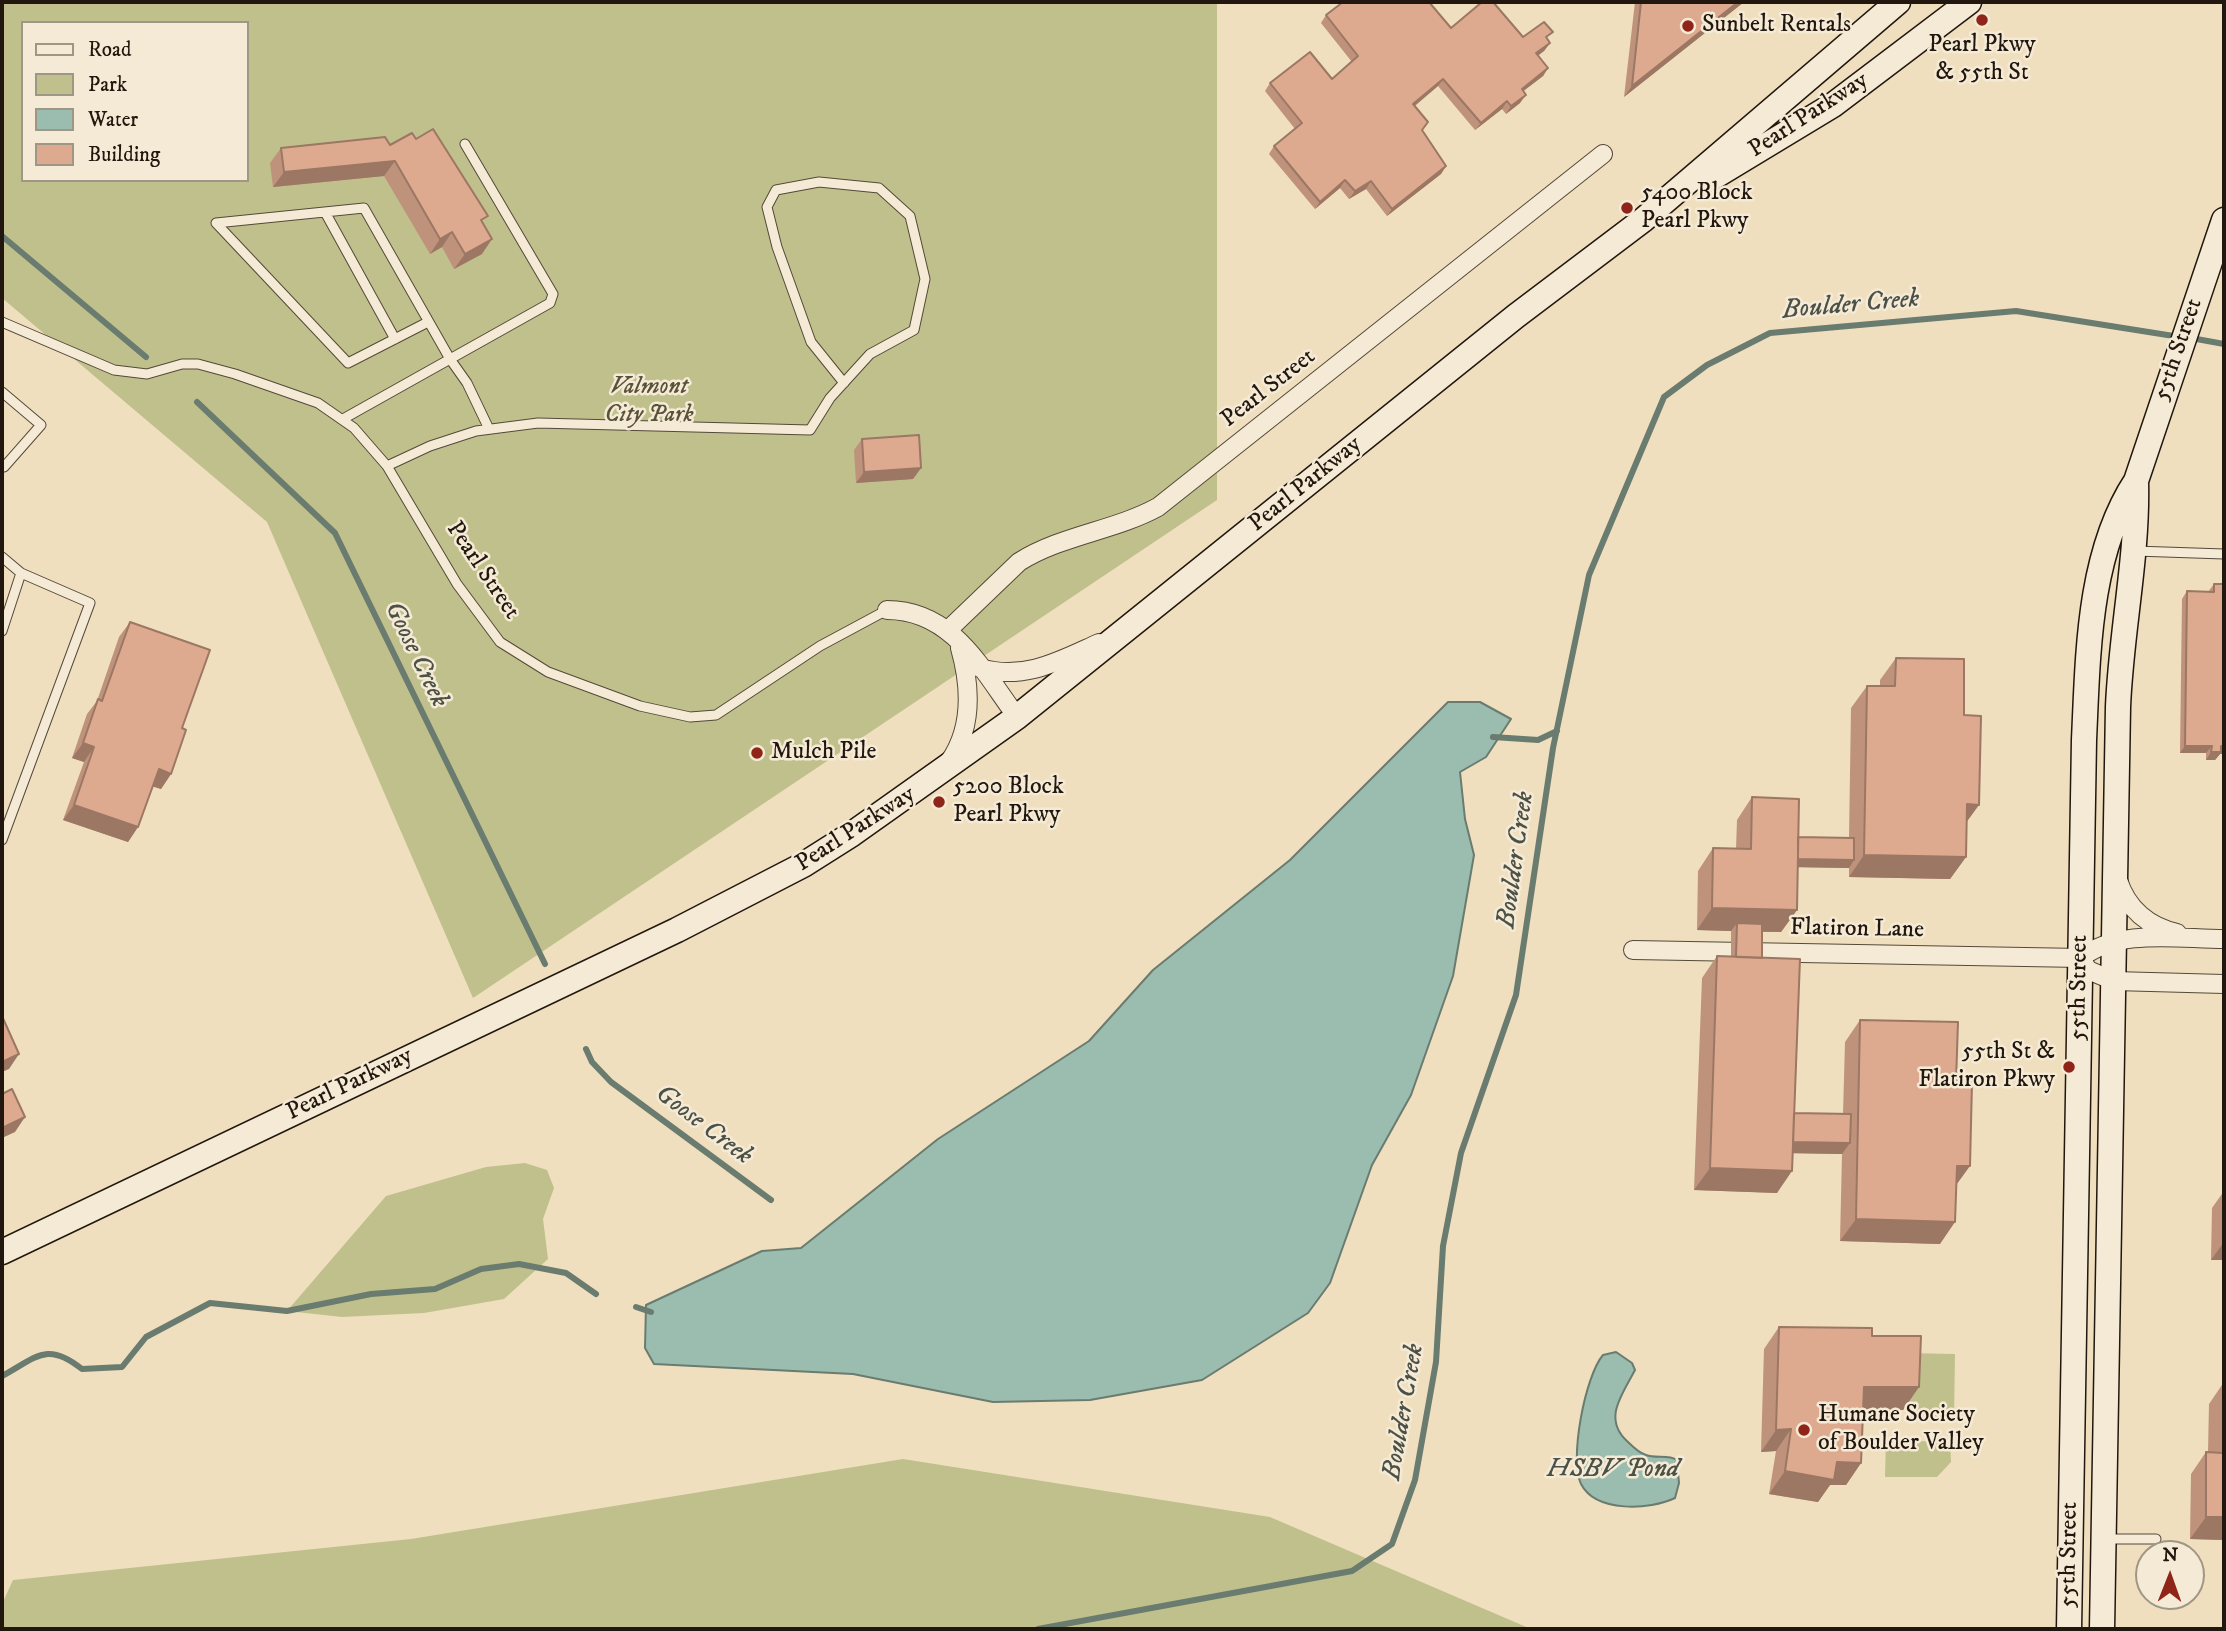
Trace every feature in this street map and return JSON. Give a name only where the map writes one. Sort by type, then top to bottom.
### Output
[{"type":"main road","name":"Pearl Parkway","points":[[2,1252],[739,900],[803,865],[942,773],[1017,717],[1516,316],[1643,220],[1898,2]]},
{"type":"main road","name":"Pearl Parkway","points":[[1643,220],[1833,105],[1969,2]]},
{"type":"main road","name":"55th Street","points":[[2102,1629],[2119,670],[2134,551],[2136,481],[2166,385],[2224,220]]},
{"type":"main road","name":"55th Street","points":[[2069,1629],[2085,717],[2093,624],[2108,537],[2121,504],[2136,481]]},
{"type":"street","name":"Pearl Street","points":[[953,636],[1019,562],[1055,543],[1121,525],[1158,507],[1603,154]]},
{"type":"street","name":"Pearl Street","points":[[887,610],[918,613],[953,636],[1017,717]]},
{"type":"street","points":[[980,668],[1014,673],[1038,669],[1124,631]]},
{"type":"street","points":[[942,773],[959,746],[967,718],[966,677],[953,636]]},
{"type":"street","points":[[2115,870],[2123,894],[2144,920],[2165,930],[2220,939]]},
{"type":"street","points":[[2220,939],[2114,940],[2096,946],[2081,958],[2088,970],[2114,981],[2224,984]]},
{"type":"street","name":"Flatiron Lane","points":[[1633,950],[2081,958]]},
{"type":"lane","points":[[343,419],[550,303],[553,294],[465,144]]},
{"type":"lane","points":[[387,466],[430,446],[489,429],[538,423],[810,429],[844,383],[870,354],[914,330],[925,279],[910,216],[879,188],[819,182],[776,190],[767,207],[777,247],[811,342],[844,383]]},
{"type":"lane","points":[[428,321],[348,363],[216,223],[364,208],[450,359],[472,392],[489,429]]},
{"type":"lane","points":[[324,212],[395,339]]},
{"type":"lane","name":"Pearl Street","points":[[2,322],[114,370],[147,374],[183,364],[198,364],[317,403],[343,419],[387,466],[457,584],[500,642],[548,672],[649,708],[690,718],[716,715],[820,646],[887,610]]},
{"type":"lane","points":[[2,392],[41,425],[5,467],[2,464]]},
{"type":"lane","points":[[2134,551],[2224,554]]},
{"type":"lane","points":[[2,557],[21,573],[90,603],[2,840]]},
{"type":"lane","points":[[2,629],[21,573]]},
{"type":"lane","points":[[2103,1539],[2156,1539]]},
{"type":"green space","name":"Valmont City Park","points":[[2,2],[1217,2],[1217,500],[473,998],[267,522],[2,298]]},
{"type":"green space","points":[[525,1163],[547,1170],[554,1188],[543,1219],[548,1259],[504,1299],[424,1313],[342,1317],[287,1311],[386,1196],[486,1167]]},
{"type":"green space","points":[[1906,1353],[1955,1354],[1954,1418],[1907,1417],[1908,1404],[1904,1404]]},
{"type":"green space","points":[[1886,1440],[1950,1442],[1951,1462],[1937,1477],[1885,1477]]},
{"type":"green space","points":[[903,1459],[1270,1517],[1531,1629],[2,1629],[2,1604],[13,1580],[411,1539]]},
{"type":"water","points":[[1448,702],[1480,702],[1511,719],[1486,757],[1460,772],[1465,819],[1474,855],[1453,976],[1411,1095],[1372,1165],[1330,1283],[1308,1313],[1202,1380],[1090,1400],[993,1402],[853,1374],[654,1364],[645,1348],[646,1305],[762,1251],[801,1248],[938,1139],[1089,1041],[1153,970],[1290,860]]},
{"type":"water","name":"HSBV Pond","points":[[1616,1352],[1632,1363],[1635,1370],[1617,1407],[1616,1425],[1620,1433],[1643,1454],[1677,1460],[1679,1483],[1675,1498],[1664,1502],[1638,1506],[1611,1504],[1598,1500],[1581,1484],[1577,1457],[1585,1399],[1596,1366],[1603,1355]]},
{"type":"building","points":[[1343,2],[1429,2],[1451,28],[1482,2],[1493,2],[1523,37],[1544,22],[1553,32],[1546,37],[1550,43],[1536,53],[1548,68],[1522,89],[1526,95],[1511,106],[1507,101],[1481,123],[1443,79],[1413,104],[1428,122],[1422,130],[1446,166],[1392,209],[1371,181],[1355,191],[1345,180],[1320,202],[1274,146],[1302,123],[1270,83],[1310,52],[1332,79],[1358,56],[1326,15]]},
{"type":"building","points":[[1641,2],[1738,2],[1632,86]]},
{"type":"building","points":[[433,129],[488,216],[481,220],[492,239],[465,254],[452,232],[440,239],[395,161],[284,172],[281,148],[385,137],[390,145],[412,133],[416,139]]},
{"type":"building","points":[[919,435],[921,468],[864,472],[862,439]]},
{"type":"building","points":[[2214,584],[2224,584],[2224,746],[2221,746],[2221,752],[2211,752],[2212,746],[2185,746],[2187,591],[2214,592]]},
{"type":"building","points":[[130,622],[210,650],[182,728],[186,730],[171,774],[159,769],[138,827],[74,805],[94,747],[83,743],[98,699],[102,701]]},
{"type":"building","points":[[1896,658],[1964,659],[1964,715],[1981,716],[1979,805],[1967,804],[1966,857],[1864,855],[1867,686],[1895,686]]},
{"type":"building","points":[[1752,797],[1799,799],[1797,910],[1712,908],[1713,848],[1751,849]]},
{"type":"building","points":[[1798,837],[1854,838],[1854,860],[1798,859]]},
{"type":"building","points":[[1737,923],[1762,924],[1762,958],[1736,957]]},
{"type":"building","points":[[1717,956],[1800,959],[1792,1171],[1710,1168]]},
{"type":"building","points":[[2,1016],[19,1054],[2,1062]]},
{"type":"building","points":[[1860,1020],[1958,1022],[1956,1081],[1972,1082],[1970,1166],[1957,1166],[1955,1222],[1856,1219]]},
{"type":"building","points":[[12,1089],[25,1117],[2,1128],[2,1094]]},
{"type":"building","points":[[1794,1113],[1851,1114],[1850,1143],[1793,1142]]},
{"type":"building","name":"Humane Society of Boulder Valley","points":[[1779,1327],[1872,1328],[1872,1336],[1921,1336],[1919,1387],[1864,1387],[1861,1463],[1837,1462],[1834,1480],[1785,1471],[1791,1429],[1776,1430]]},
{"type":"building","points":[[2224,1382],[2224,1517],[2206,1517],[2206,1452],[2223,1453]]},
{"type":"waterway","name":"Goose Creek","points":[[2,236],[146,357]]},
{"type":"waterway","name":"Boulder Creek","points":[[1038,1629],[1352,1571],[1392,1544],[1415,1480],[1436,1362],[1443,1246],[1461,1153],[1516,995],[1553,748],[1589,575],[1664,397],[1707,365],[1770,333],[2016,311],[2180,337]]},
{"type":"waterway","name":"Boulder Creek","points":[[2191,338],[2224,344]]},
{"type":"waterway","name":"Goose Creek","points":[[197,402],[335,533],[545,964]]},
{"type":"waterway","points":[[1493,737],[1538,740],[1557,731]]},
{"type":"waterway","name":"Goose Creek","points":[[586,1049],[592,1062],[611,1082],[771,1200]]},
{"type":"waterway","points":[[2,1376],[33,1358],[51,1354],[70,1360],[82,1369],[122,1367],[146,1337],[210,1303],[287,1311],[371,1294],[435,1289],[481,1269],[519,1264],[566,1273],[596,1294]]},
{"type":"waterway","points":[[636,1307],[651,1312]]},
{"type":"place","name":"Pearl Pkwy & 55th St","points":[[1982,20]]},
{"type":"place","name":"Sunbelt Rentals","points":[[1688,26]]},
{"type":"place","name":"5400 Block Pearl Pkwy","points":[[1627,208]]},
{"type":"place","name":"Mulch Pile","points":[[757,753]]},
{"type":"place","name":"5200 Block Pearl Pkwy","points":[[939,802]]},
{"type":"place","name":"55th St & Flatiron Pkwy","points":[[2069,1067]]},
{"type":"place","name":"Humane Society of Boulder Valley","points":[[1804,1430]]}]
